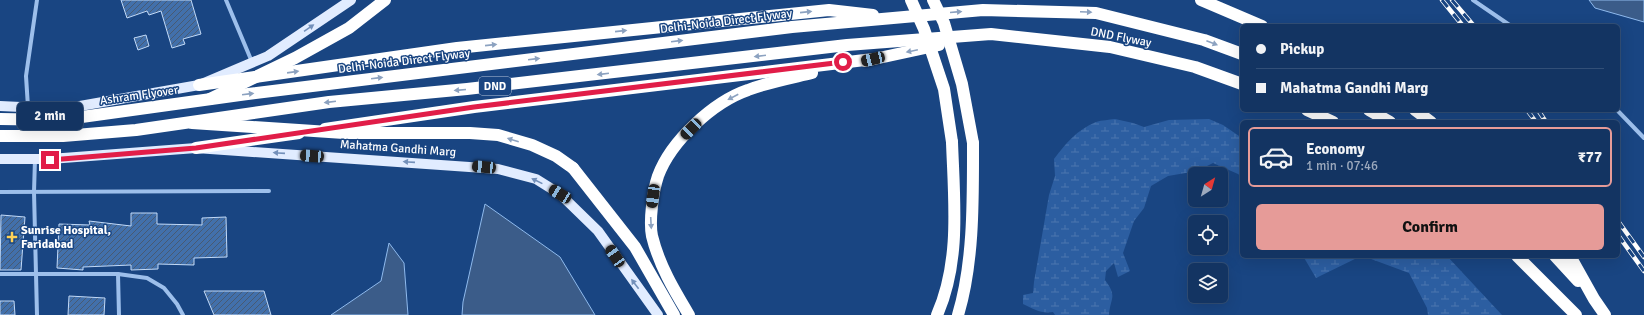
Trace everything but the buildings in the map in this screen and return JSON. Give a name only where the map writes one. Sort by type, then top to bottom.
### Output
[{"type":"highway","points":[[210,99],[295,58],[349,28],[385,0]]},
{"type":"highway","points":[[911,0],[924,29],[944,89],[952,142],[955,225],[949,281],[936,315]]},
{"type":"highway","points":[[933,0],[944,23],[962,84],[973,143],[973,191],[970,240],[966,277],[958,315]]},
{"type":"highway","points":[[1201,0],[1257,24]]},
{"type":"highway","points":[[199,85],[457,48],[829,10],[896,18]]},
{"type":"highway","name":"Delhi-Noida Direct Flyway","points":[[210,99],[792,27],[983,10],[1096,13],[1204,40],[1240,53]]},
{"type":"highway","points":[[689,315],[667,278],[652,235],[651,215],[653,196],[659,175],[670,155],[684,137],[716,106],[747,90],[873,59],[992,34]]},
{"type":"highway","name":"DND","points":[[192,123],[329,102],[467,89],[847,46],[992,34]]},
{"type":"highway","name":"DND Flyway","points":[[992,34],[1110,47],[1195,67],[1240,83]]},
{"type":"highway","points":[[196,148],[474,107],[873,59]]},
{"type":"highway","name":"Ashram Flyover","points":[[0,119],[60,120],[210,99]]},
{"type":"highway","points":[[1311,112],[1329,120]]},
{"type":"highway","points":[[1372,112],[1386,120]]},
{"type":"highway","points":[[1418,112],[1428,120]]},
{"type":"highway","points":[[0,136],[62,136],[136,130],[192,123],[344,132],[470,133],[498,135],[532,145],[556,156],[573,168],[587,183],[635,247],[674,315]]},
{"type":"highway","points":[[1518,258],[1576,315]]},
{"type":"highway","points":[[1557,258],[1594,298]]},
{"type":"highway","points":[[1571,258],[1605,315]]},
{"type":"main road","points":[[0,106],[63,109],[199,85],[268,56],[351,0]]},
{"type":"main road","name":"Mahatma Gandhi Marg","points":[[0,159],[50,160],[196,148],[498,169],[536,180],[560,194],[598,231],[658,315]]},
{"type":"street","points":[[28,107],[26,76],[37,0]]},
{"type":"street","points":[[226,0],[253,63]]},
{"type":"street","points":[[1473,0],[1508,24]]},
{"type":"street","points":[[1619,112],[1644,138]]},
{"type":"street","points":[[35,159],[34,192],[37,315]]},
{"type":"street","points":[[0,192],[269,191]]},
{"type":"street","points":[[0,274],[118,274],[147,278],[164,288],[177,304],[183,315]]},
{"type":"street","points":[[118,274],[119,315]]},
{"type":"green space","points":[[1115,119],[1144,127],[1169,120],[1209,119],[1223,125],[1240,137],[1240,176],[1228,170],[1228,167],[1222,167],[1213,163],[1205,167],[1188,167],[1188,173],[1168,176],[1151,186],[1144,208],[1134,221],[1123,253],[1130,271],[1118,277],[1114,263],[1106,271],[1105,280],[1112,294],[1109,315],[1055,315],[1053,312],[1041,312],[1023,304],[1023,295],[1033,293],[1049,195],[1055,176],[1054,159],[1067,143],[1078,133],[1096,122]]},
{"type":"green space","points":[[1304,258],[1357,258],[1316,278]]},
{"type":"green space","points":[[1368,258],[1449,258],[1502,315],[1428,315],[1427,308],[1409,273]]},
{"type":"shaded area","points":[[1589,0],[1644,0],[1644,22],[1595,8]]},
{"type":"shaded area","points":[[485,204],[560,257],[595,315],[462,315],[463,302]]},
{"type":"shaded area","points":[[389,243],[404,263],[408,315],[331,315],[381,281]]},
{"type":"railway","points":[[1442,0],[1461,24]]},
{"type":"railway","points":[[1452,0],[1472,24]]},
{"type":"railway","points":[[1528,112],[1534,120]]},
{"type":"railway","points":[[1539,112],[1545,120]]},
{"type":"railway","points":[[1620,224],[1644,257]]},
{"type":"railway","points":[[1620,238],[1644,271]]},
{"type":"place","name":"Sunrise Hospital, Faridabad","points":[[12,237]]},
{"type":"route","points":[[50,160],[196,148],[474,107],[843,62]]}]
